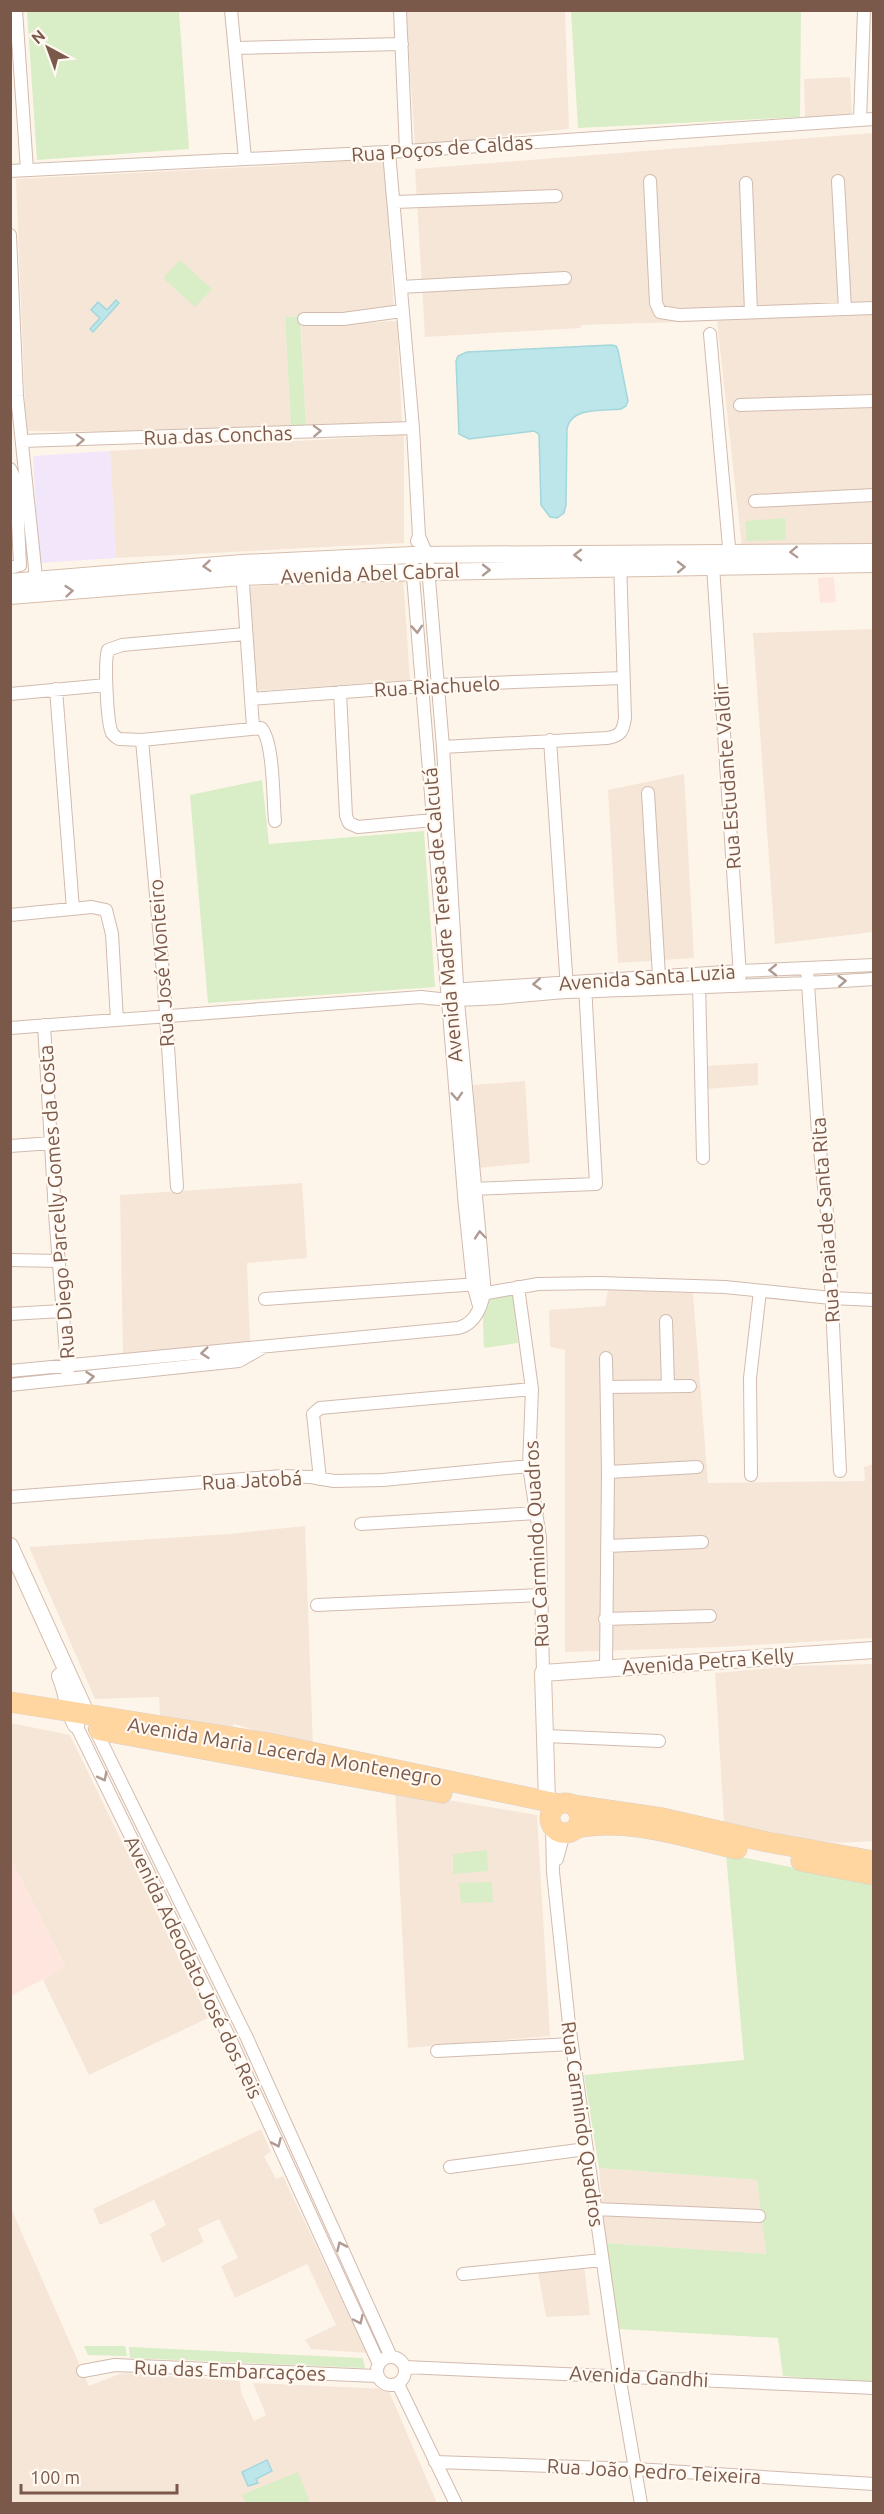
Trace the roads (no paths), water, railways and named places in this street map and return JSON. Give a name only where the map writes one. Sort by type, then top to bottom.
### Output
[{"type":"main road","name":"Avenida Abel Cabral","points":[[620,561],[713,566],[730,560],[873,552]]},
{"type":"main road","name":"Avenida Abel Cabral","points":[[10,582],[37,586],[242,570],[420,563],[730,560],[873,564]]},
{"type":"main road","name":"Avenida Abel Cabral","points":[[10,596],[37,586]]},
{"type":"main road","name":"Avenida Adeodato José dos Reis","points":[[10,1546],[81,1720]]},
{"type":"main road","name":"Avenida Adeodato José dos Reis","points":[[10,1572],[81,1720]]},
{"type":"main road","name":"Avenida Petra Kelly","points":[[543,1672],[873,1650]]},
{"type":"main road","name":"Rua Carmindo Quadros","points":[[543,1672],[546,1736],[560,1816]]},
{"type":"main road","name":"Avenida Maria Lacerda Montenegro","points":[[10,1702],[81,1720],[495,1802],[594,1824],[620,1824],[873,1875]]},
{"type":"main road","name":"Avenida Maria Lacerda Montenegro","points":[[10,1715],[81,1720]]},
{"type":"main road","name":"Avenida Maria Lacerda Montenegro","points":[[560,1816],[662,1818],[767,1842],[873,1861]]},
{"type":"street","points":[[16,10],[27,170]]},
{"type":"street","points":[[231,10],[245,159]]},
{"type":"street","name":"Avenida Madre Teresa de Calcutá","points":[[400,10],[402,44],[396,151],[397,202],[403,287],[402,311],[413,428],[420,563],[421,687],[433,820],[453,995],[479,1292]]},
{"type":"street","points":[[860,120],[864,10]]},
{"type":"street","points":[[235,48],[402,44]]},
{"type":"street","name":"Rua Poços de Caldas","points":[[10,171],[396,151],[873,119]]},
{"type":"street","points":[[650,181],[657,310],[665,314],[679,315],[873,308]]},
{"type":"street","points":[[838,181],[845,309]]},
{"type":"street","points":[[746,183],[751,312]]},
{"type":"street","points":[[397,202],[556,196]]},
{"type":"street","points":[[10,235],[14,396],[22,441],[37,586]]},
{"type":"street","points":[[403,287],[566,278]]},
{"type":"street","points":[[304,319],[343,319],[402,311]]},
{"type":"street","points":[[710,334],[730,560]]},
{"type":"street","points":[[740,405],[873,401]]},
{"type":"street","name":"Rua das Conchas","points":[[22,441],[413,428]]},
{"type":"street","points":[[10,469],[16,480],[20,565],[10,568]]},
{"type":"street","points":[[755,501],[873,495]]},
{"type":"street","points":[[443,747],[616,737],[621,733],[624,726],[625,706],[620,561]]},
{"type":"street","name":"Avenida Madre Teresa de Calcutá","points":[[420,563],[438,685],[443,747],[453,995]]},
{"type":"street","name":"Rua Estudante Valdir","points":[[713,566],[741,986]]},
{"type":"street","points":[[242,570],[253,727]]},
{"type":"street","points":[[245,634],[114,646],[108,650],[106,685],[112,734],[119,739],[142,740],[261,728],[267,739],[275,821]]},
{"type":"street","name":"Rua Riachuelo","points":[[252,699],[438,685],[623,678]]},
{"type":"street","points":[[10,694],[106,685]]},
{"type":"street","points":[[56,689],[73,909]]},
{"type":"street","points":[[340,692],[346,816],[349,823],[358,827],[433,820]]},
{"type":"street","name":"Rua José Monteiro","points":[[142,740],[166,1017],[177,1187]]},
{"type":"street","points":[[550,740],[567,987]]},
{"type":"street","points":[[648,793],[665,976],[672,989]]},
{"type":"street","points":[[10,915],[103,908],[108,914],[112,934],[117,1020]]},
{"type":"street","name":"Avenida Santa Luzia","points":[[585,987],[665,976],[873,964]]},
{"type":"street","name":"Rua Praia de Santa Rita","points":[[807,969],[818,1133],[828,1222],[840,1471]]},
{"type":"street","points":[[698,974],[703,1158]]},
{"type":"street","name":"Avenida Santa Luzia","points":[[10,1028],[567,987],[700,989],[873,979]]},
{"type":"street","points":[[470,1189],[596,1184],[585,987]]},
{"type":"street","name":"Rua Diego Parcelly Gomes da Costa","points":[[44,1025],[67,1373]]},
{"type":"street","points":[[10,1146],[52,1143]]},
{"type":"street","points":[[10,1260],[58,1261]]},
{"type":"street","points":[[265,1299],[479,1292],[557,1283],[667,1284],[873,1300]]},
{"type":"street","name":"Rua Carmindo Quadros","points":[[518,1287],[532,1389],[529,1466],[531,1494],[537,1513],[543,1672]]},
{"type":"street","points":[[751,1475],[750,1378],[760,1291]]},
{"type":"street","points":[[10,1371],[67,1373],[239,1361],[263,1347],[459,1328],[473,1320],[479,1292]]},
{"type":"street","points":[[10,1314],[62,1311]]},
{"type":"street","points":[[666,1321],[668,1386]]},
{"type":"street","points":[[606,1358],[608,1472],[606,1668]]},
{"type":"street","points":[[10,1385],[67,1373]]},
{"type":"street","points":[[607,1387],[690,1386]]},
{"type":"street","points":[[320,1479],[313,1414],[317,1410],[532,1389]]},
{"type":"street","name":"Rua Jatobá","points":[[10,1497],[282,1476],[334,1482],[382,1480],[529,1466]]},
{"type":"street","points":[[608,1472],[697,1467]]},
{"type":"street","points":[[361,1524],[537,1513]]},
{"type":"street","points":[[607,1546],[702,1542]]},
{"type":"street","points":[[317,1605],[540,1595]]},
{"type":"street","points":[[605,1619],[710,1616]]},
{"type":"street","name":"Avenida Adeodato José dos Reis","points":[[81,1720],[141,1824],[247,2038],[391,2356]]},
{"type":"street","name":"Avenida Adeodato José dos Reis","points":[[81,1720],[129,1830],[264,2114],[378,2370]]},
{"type":"street","points":[[546,1736],[659,1741]]},
{"type":"street","name":"Rua Carmindo Quadros","points":[[560,1816],[553,1872],[572,2044],[619,2375],[641,2504]]},
{"type":"street","points":[[129,1830],[141,1824]]},
{"type":"street","points":[[437,2051],[572,2044]]},
{"type":"street","points":[[264,2114],[279,2109]]},
{"type":"street","points":[[450,2167],[586,2150]]},
{"type":"street","points":[[595,2209],[759,2216]]},
{"type":"street","points":[[463,2274],[602,2260]]},
{"type":"street","points":[[391,2356],[397,2358],[405,2367],[405,2376],[398,2384],[386,2385],[378,2370],[391,2356]]},
{"type":"street","name":"Rua das Embarcações","points":[[83,2371],[115,2365],[378,2370]]},
{"type":"street","name":"Avenida Gandhi","points":[[405,2367],[873,2388]]},
{"type":"street","points":[[398,2384],[456,2504]]},
{"type":"street","name":"Rua João Pedro Teixeira","points":[[435,2462],[636,2469],[873,2484]]},
{"type":"water","points":[[116,300],[119,303],[93,332],[90,329],[100,318],[91,310],[98,302],[107,310]]},
{"type":"water","points":[[616,346],[618,350],[628,401],[621,409],[589,411],[575,416],[570,421],[567,428],[566,505],[564,513],[557,518],[550,517],[541,505],[539,434],[534,431],[469,439],[459,434],[456,361],[458,356],[467,352]]},
{"type":"water","points":[[267,2460],[272,2471],[256,2479],[258,2483],[248,2486],[242,2472]]}]
